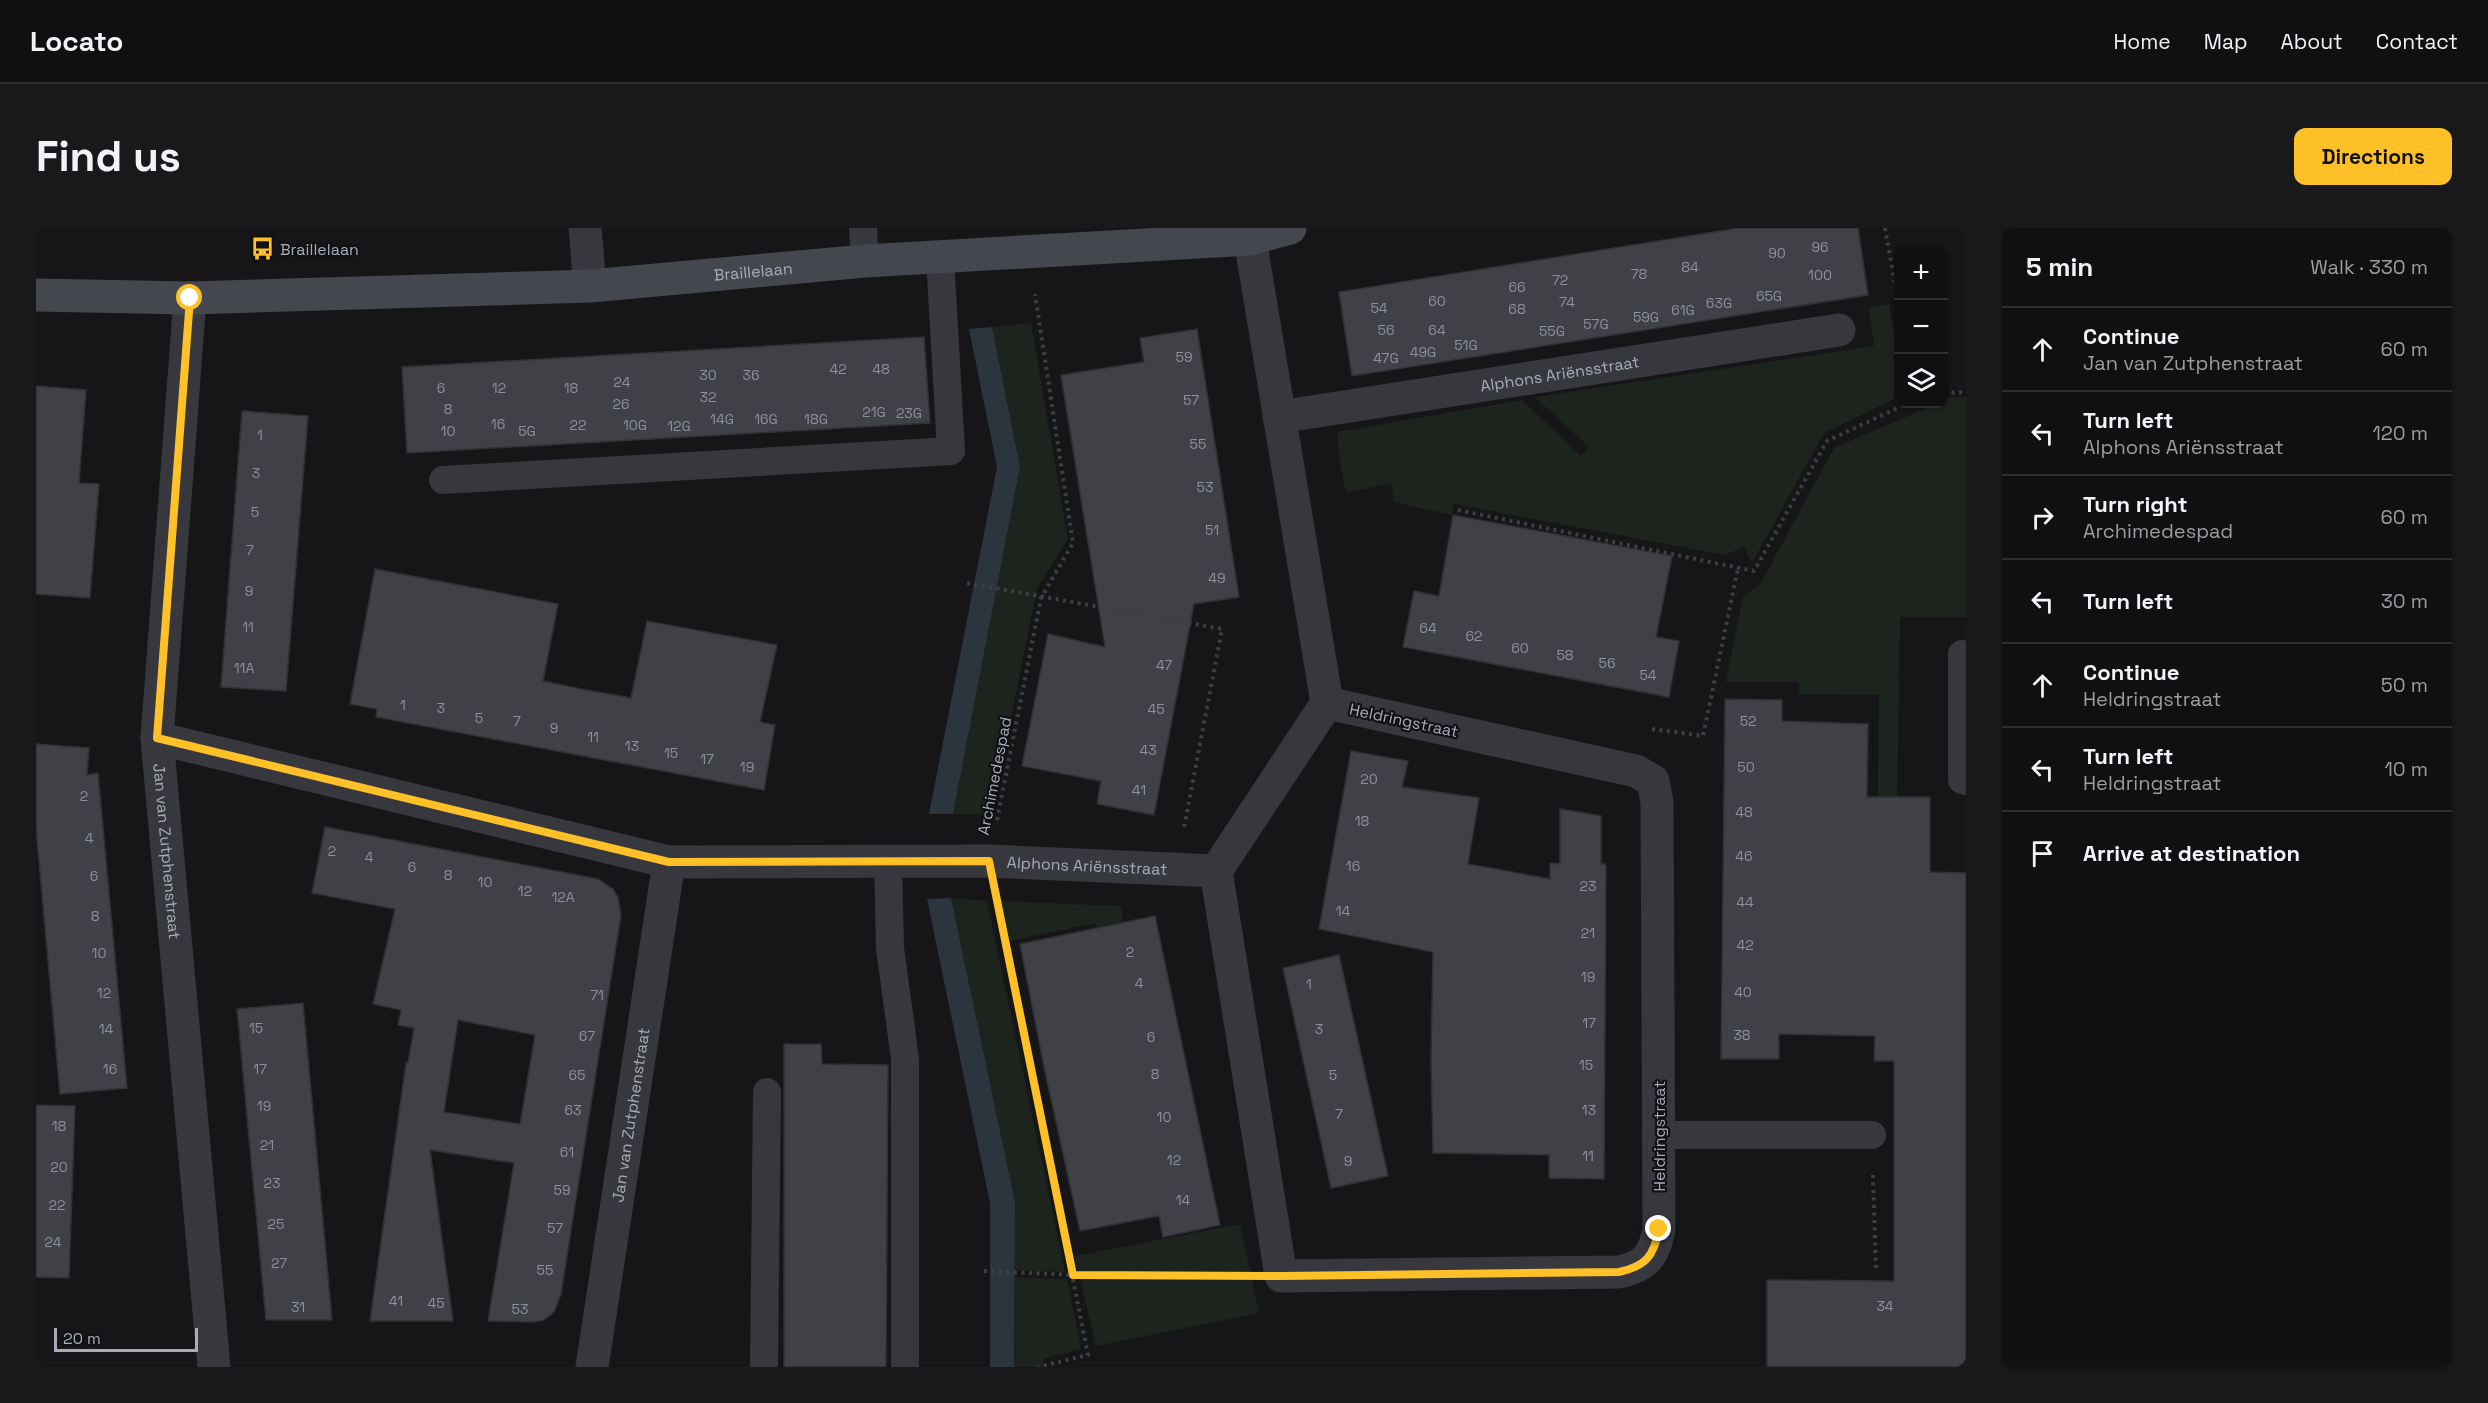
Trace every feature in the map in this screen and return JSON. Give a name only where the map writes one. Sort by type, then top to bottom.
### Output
[{"type":"street","points":[[585,228],[590,286]]},
{"type":"street","name":"Braillelaan","points":[[36,295],[190,298],[590,286],[866,261],[1250,238],[1290,228]]},
{"type":"street","points":[[1250,238],[1327,704],[1216,871],[1281,1276]]},
{"type":"street","name":"Jan van Zutphenstraat","points":[[190,298],[157,738],[214,1367]]},
{"type":"street","name":"Alphons Ariënsstraat","points":[[1279,417],[1839,330]]},
{"type":"street","name":"Heldringstraat","points":[[1281,1276],[1619,1272],[1636,1268],[1652,1251],[1659,1229],[1657,802],[1653,781],[1636,771],[1327,704]]},
{"type":"street","name":"Alphons Ariënsstraat","points":[[157,738],[669,862],[989,861],[1216,871]]},
{"type":"street","name":"Jan van Zutphenstraat","points":[[592,1367],[669,862]]},
{"type":"lane","points":[[863,228],[866,261]]},
{"type":"lane","points":[[442,480],[951,451],[940,257]]},
{"type":"lane","points":[[1962,654],[1962,780],[1966,780]]},
{"type":"lane","points":[[888,861],[890,948],[905,1059],[905,1367]]},
{"type":"lane","points":[[764,1367],[767,1092]]},
{"type":"lane","points":[[1659,1136],[1872,1135]]},
{"type":"path","points":[[1885,228],[1899,300]]},
{"type":"path","name":"Archimedespad","points":[[1029,252],[1073,543],[1041,598],[989,861],[1088,1355],[1038,1367]]},
{"type":"path","points":[[1948,393],[1966,392]]},
{"type":"path","points":[[1458,510],[1754,571],[1827,441],[1897,408]]},
{"type":"path","points":[[1645,728],[1680,735],[1703,736],[1738,568]]},
{"type":"path","points":[[967,583],[1222,629],[1176,868]]},
{"type":"path","points":[[1872,1135],[1875,1272]]},
{"type":"path","points":[[984,1271],[1073,1275],[1281,1276]]},
{"type":"shaded area","points":[[1889,304],[1894,331],[1894,399],[1824,433],[1752,563],[1744,547],[1725,555],[1454,504],[1452,515],[1394,502],[1391,483],[1346,493],[1337,432],[1522,400],[1581,456],[1589,447],[1535,397],[1874,346],[1869,307]]},
{"type":"shaded area","points":[[1031,323],[1068,539],[1037,588],[992,815],[953,814],[1020,467],[992,327]]},
{"type":"shaded area","points":[[992,327],[1020,467],[953,814],[929,814],[997,467],[969,329]]},
{"type":"shaded area","points":[[1966,397],[1966,617],[1900,617],[1897,797],[1878,797],[1879,695],[1799,694],[1799,682],[1726,682],[1743,597],[1761,583],[1834,448],[1927,408],[1948,408],[1948,398]]},
{"type":"shaded area","points":[[951,898],[987,901],[1065,1272],[1015,1270],[1015,1202]]},
{"type":"shaded area","points":[[951,898],[1015,1202],[1014,1367],[990,1367],[990,1203],[927,899]]},
{"type":"shaded area","points":[[1000,901],[1121,906],[1123,921],[1097,927],[1096,923],[1009,941]]},
{"type":"shaded area","points":[[1240,1224],[1259,1313],[1096,1346],[1075,1256]]},
{"type":"shaded area","points":[[1015,1277],[1067,1279],[1081,1349],[1043,1359],[1043,1367],[1014,1367]]},
{"type":"building","points":[[1739,228],[1858,228],[1868,295],[1352,376],[1339,292]]},
{"type":"building","points":[[1197,329],[1239,597],[1194,604],[1154,815],[1097,804],[1101,781],[1022,766],[1048,634],[1105,647],[1061,375],[1144,362],[1140,338]]},
{"type":"building","points":[[924,337],[930,423],[407,453],[402,367]]},
{"type":"building","points":[[36,386],[86,390],[79,483],[99,484],[90,598],[36,594]]},
{"type":"building","points":[[242,411],[308,416],[286,691],[221,687]]},
{"type":"building","points":[[1453,515],[1672,556],[1656,637],[1679,641],[1669,697],[1403,647],[1414,591],[1439,596]]},
{"type":"building","points":[[375,569],[558,604],[543,681],[581,689],[631,698],[647,621],[777,645],[760,722],[775,725],[764,790],[376,717],[377,709],[350,704]]},
{"type":"building","points":[[1725,699],[1782,700],[1782,721],[1868,724],[1867,797],[1930,797],[1930,872],[1966,873],[1966,1367],[1767,1367],[1767,1280],[1894,1281],[1894,1061],[1874,1061],[1875,1036],[1779,1034],[1779,1059],[1721,1059]]},
{"type":"building","points":[[36,744],[89,748],[87,775],[98,773],[127,1088],[60,1094],[36,828]]},
{"type":"building","points":[[1351,751],[1408,761],[1402,787],[1479,798],[1468,864],[1550,879],[1550,863],[1560,864],[1560,809],[1601,816],[1601,864],[1606,864],[1604,1179],[1549,1178],[1549,1155],[1433,1153],[1431,1057],[1433,952],[1319,929]]},
{"type":"building","points":[[325,827],[598,879],[613,889],[618,897],[621,915],[561,1294],[554,1312],[544,1320],[533,1322],[488,1321],[514,1163],[430,1150],[453,1321],[370,1321],[406,1063],[408,1063],[414,1028],[398,1025],[401,1010],[373,1004],[395,909],[312,893]],"holes":[[[458,1020],[535,1035],[520,1124],[444,1112]]]},
{"type":"building","points":[[1155,916],[1220,1225],[1163,1237],[1159,1216],[1080,1231],[1020,944]]},
{"type":"building","points":[[1339,955],[1388,1176],[1331,1188],[1283,968]]},
{"type":"building","points":[[303,1003],[332,1320],[266,1320],[237,1009]]},
{"type":"building","points":[[784,1044],[821,1044],[822,1064],[888,1065],[886,1367],[784,1367]]},
{"type":"building","points":[[36,1105],[75,1106],[69,1278],[36,1277]]},
{"type":"place","name":"Braillelaan","points":[[262,249]]},
{"type":"route","points":[[190,298],[157,738],[669,862],[989,861],[1073,1275],[1281,1276],[1619,1272],[1636,1268],[1648,1258],[1656,1245],[1659,1229]]}]
